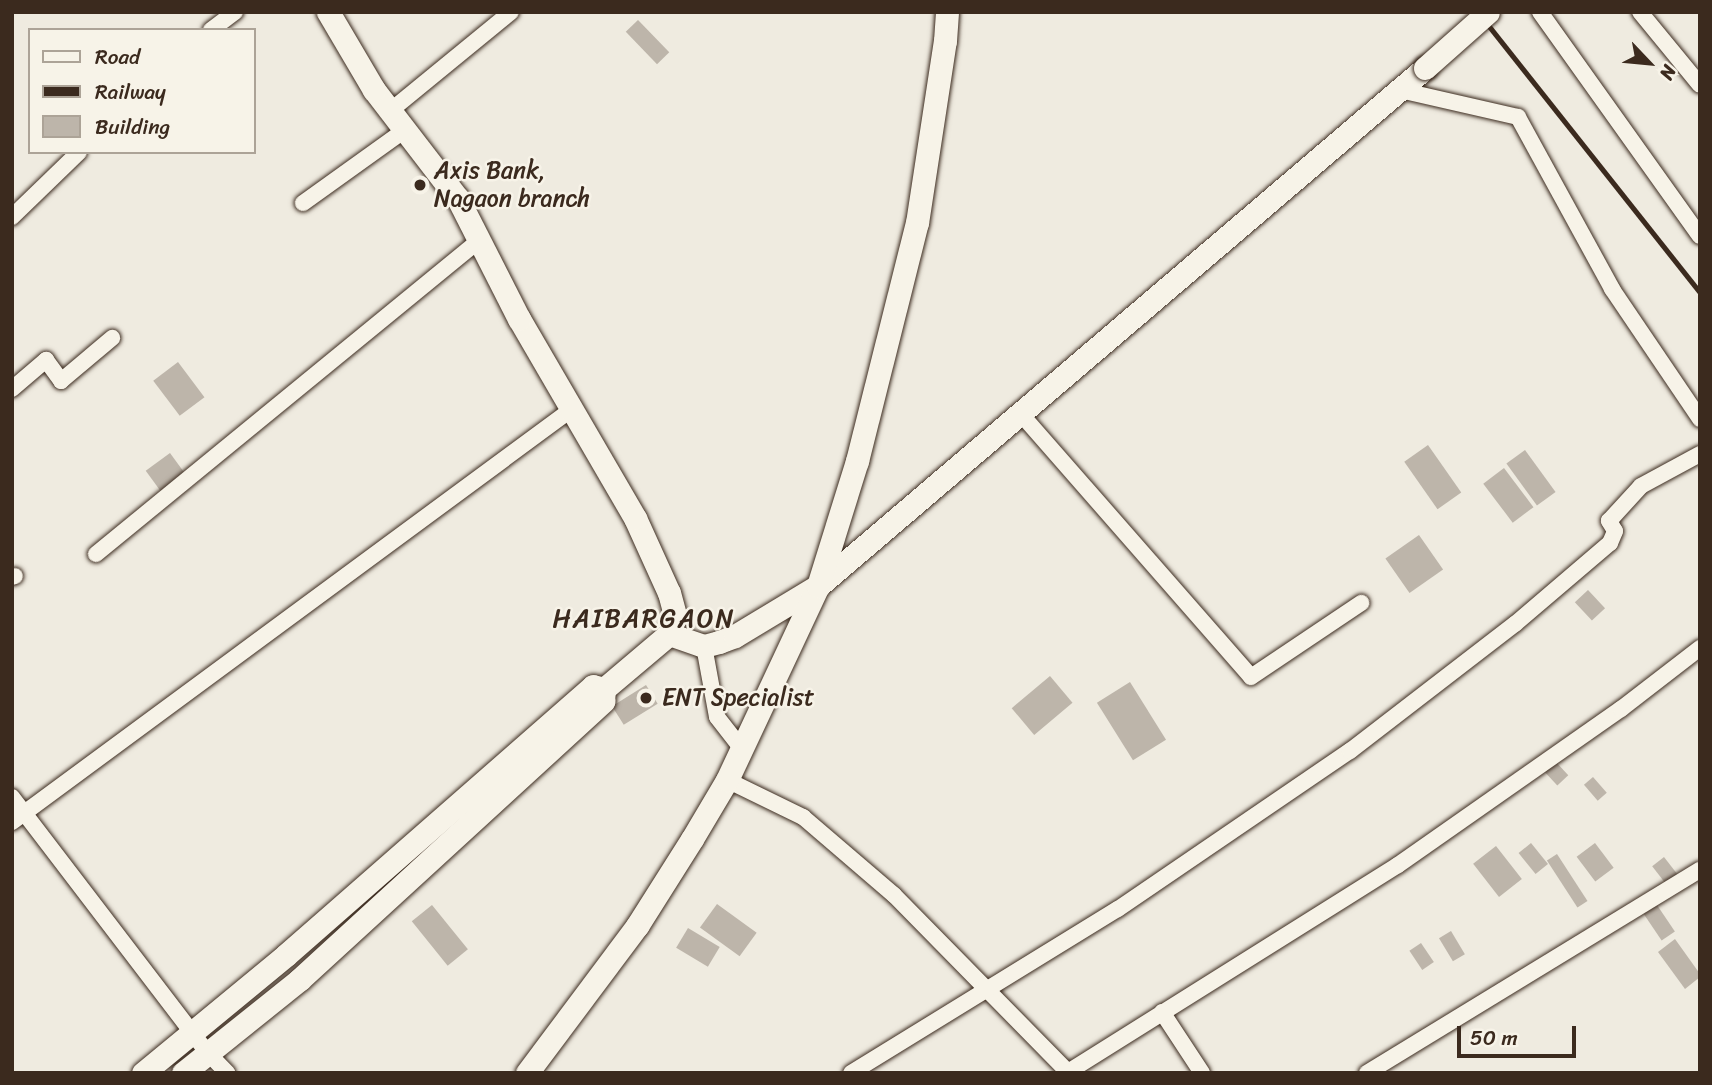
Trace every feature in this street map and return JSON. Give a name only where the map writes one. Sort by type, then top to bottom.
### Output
[{"type":"main road","points":[[183,1073],[299,979],[603,701],[604,690],[669,634],[675,615],[670,593],[635,518],[519,319],[458,199],[374,90],[328,12]]},
{"type":"main road","points":[[527,1073],[637,926],[727,780],[818,586],[857,461],[917,223],[947,12]]},
{"type":"main road","points":[[669,634],[704,646],[735,636],[818,586],[1488,12]]},
{"type":"main road","points":[[143,1073],[286,955],[593,686],[604,690]]},
{"type":"street","points":[[214,28],[235,12]]},
{"type":"street","points":[[390,111],[511,12]]},
{"type":"street","points":[[1540,12],[1700,236]]},
{"type":"street","points":[[1640,12],[1700,85]]},
{"type":"street","points":[[1400,90],[1517,117],[1612,289],[1700,419]]},
{"type":"street","points":[[303,203],[405,130]]},
{"type":"street","points":[[14,212],[77,154]]},
{"type":"street","points":[[96,554],[479,240]]},
{"type":"street","points":[[12,389],[46,360],[61,381],[112,338]]},
{"type":"street","points":[[19,817],[572,409]]},
{"type":"street","points":[[1021,414],[1251,677],[1361,603]]},
{"type":"street","points":[[851,1073],[1118,909],[1350,751],[1438,686],[1610,543],[1615,531],[1609,521],[1641,486],[1700,454]]},
{"type":"street","points":[[704,646],[717,717],[741,748]]},
{"type":"street","points":[[727,780],[803,817],[894,895],[1068,1073],[1398,864],[1621,709],[1700,648]]},
{"type":"street","points":[[12,797],[19,817],[208,1053],[227,1073]]},
{"type":"street","points":[[1367,1073],[1700,870]]},
{"type":"street","points":[[1162,1012],[1202,1073]]},
{"type":"building","points":[[638,20],[669,52],[657,64],[626,32]]},
{"type":"building","points":[[178,362],[204,397],[180,416],[153,381]]},
{"type":"building","points":[[1428,445],[1461,493],[1438,509],[1404,462]]},
{"type":"building","points":[[1525,450],[1556,492],[1537,506],[1506,464]]},
{"type":"building","points":[[170,453],[186,475],[162,492],[146,471]]},
{"type":"building","points":[[1504,468],[1533,507],[1513,523],[1483,484]]},
{"type":"building","points":[[1419,535],[1443,569],[1410,593],[1385,559]]},
{"type":"building","points":[[1588,590],[1605,608],[1592,621],[1575,602]]},
{"type":"building","points":[[1050,676],[1072,703],[1034,735],[1012,708]]},
{"type":"building","points":[[1130,682],[1166,740],[1133,760],[1097,703]]},
{"type":"building","points":[[646,685],[658,704],[624,725],[612,706]]},
{"type":"building","points":[[1556,762],[1568,775],[1557,785],[1545,772]]},
{"type":"building","points":[[1593,777],[1607,793],[1598,801],[1584,785]]},
{"type":"building","points":[[1531,843],[1548,864],[1536,874],[1519,853]]},
{"type":"building","points":[[1595,843],[1614,868],[1595,882],[1577,857]]},
{"type":"building","points":[[1496,846],[1522,879],[1499,897],[1473,864]]},
{"type":"building","points":[[1557,854],[1587,901],[1577,908],[1547,861]]},
{"type":"building","points":[[1664,857],[1679,876],[1667,885],[1652,866]]},
{"type":"building","points":[[717,904],[757,933],[740,956],[700,927]]},
{"type":"building","points":[[432,905],[468,949],[448,966],[412,921]]},
{"type":"building","points":[[1657,905],[1675,932],[1662,940],[1644,914]]},
{"type":"building","points":[[688,928],[720,947],[708,967],[676,948]]},
{"type":"building","points":[[1451,931],[1465,954],[1453,961],[1439,938]]},
{"type":"building","points":[[1675,939],[1700,974],[1700,977],[1685,989],[1658,952]]},
{"type":"building","points":[[1421,943],[1434,962],[1422,970],[1409,951]]},
{"type":"railway","points":[[1478,12],[1700,292]]},
{"type":"place","name":"Axis Bank, Nagaon branch","points":[[420,185]]},
{"type":"place","name":"ENT Specialist","points":[[646,698]]},
{"type":"district","name":"HAIBARGAON","points":[[644,619]]}]
